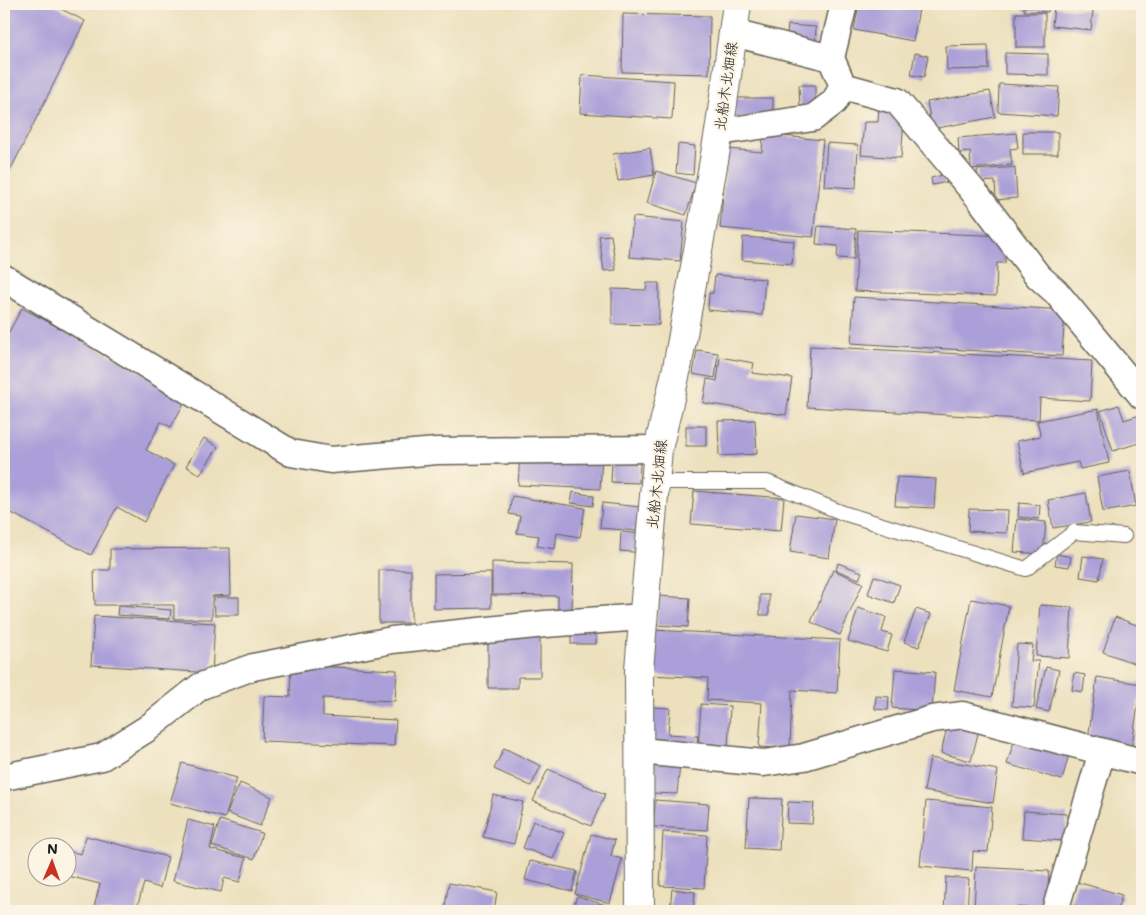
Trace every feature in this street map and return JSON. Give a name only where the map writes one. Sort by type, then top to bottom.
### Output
[{"type":"main road","name":"北船木北畑線","points":[[640,911],[639,668],[658,449],[677,368],[719,132],[737,4]]},
{"type":"street","points":[[844,4],[832,58],[844,86]]},
{"type":"street","points":[[733,33],[832,58]]},
{"type":"street","points":[[719,132],[813,118],[834,102],[844,86]]},
{"type":"street","points":[[844,86],[897,101],[979,198],[1038,276],[1056,292],[1142,396]]},
{"type":"street","points":[[4,278],[291,453],[331,460],[437,451],[513,448],[658,449]]},
{"type":"street","points":[[4,777],[102,757],[148,728],[201,686],[253,666],[392,640],[643,616]]},
{"type":"street","points":[[640,751],[764,763],[804,757],[932,720],[962,715],[1142,762]]},
{"type":"street","points":[[1055,911],[1102,752]]},
{"type":"lane","points":[[656,482],[767,482],[843,513],[1026,570],[1074,532],[1124,536]]},
{"type":"building","points":[[4,4],[51,4],[85,21],[4,183]]},
{"type":"building","points":[[859,4],[920,4],[913,41],[854,30]]},
{"type":"building","points":[[1024,4],[1049,4],[1048,12],[1024,11]]},
{"type":"building","points":[[1054,7],[1093,11],[1091,30],[1052,26]]},
{"type":"building","points":[[1016,13],[1045,13],[1045,47],[1016,47]]},
{"type":"building","points":[[623,14],[710,16],[709,74],[622,72]]},
{"type":"building","points":[[788,25],[816,27],[815,46],[786,43]]},
{"type":"building","points":[[988,45],[989,69],[947,70],[946,46]]},
{"type":"building","points":[[915,53],[928,56],[924,77],[911,75]]},
{"type":"building","points":[[1005,53],[1048,54],[1048,75],[1005,74]]},
{"type":"building","points":[[582,75],[674,81],[672,119],[580,113]]},
{"type":"building","points":[[999,84],[1059,87],[1057,116],[998,112]]},
{"type":"building","points":[[799,85],[815,85],[815,108],[800,109]]},
{"type":"building","points":[[990,91],[995,117],[932,129],[927,102]]},
{"type":"building","points":[[735,98],[773,98],[773,118],[735,117]]},
{"type":"building","points":[[879,106],[896,107],[895,120],[904,120],[901,158],[861,155],[864,122],[878,122]]},
{"type":"building","points":[[1023,132],[1058,132],[1058,154],[1023,154]]},
{"type":"building","points":[[1016,133],[1018,148],[1010,149],[1012,165],[971,169],[970,152],[959,153],[958,138]]},
{"type":"building","points":[[763,134],[823,140],[813,237],[720,228],[727,149],[762,152]]},
{"type":"building","points":[[827,143],[858,145],[856,188],[824,186]]},
{"type":"building","points":[[678,144],[695,146],[693,175],[676,173]]},
{"type":"building","points":[[650,148],[654,175],[618,181],[613,154]]},
{"type":"building","points":[[1015,167],[1017,198],[996,200],[995,181],[978,182],[977,170]]},
{"type":"building","points":[[656,171],[696,183],[686,215],[647,203]]},
{"type":"building","points":[[947,174],[948,182],[932,185],[931,178]]},
{"type":"building","points":[[633,217],[684,222],[680,261],[629,257]]},
{"type":"building","points":[[818,226],[856,229],[854,259],[837,258],[838,246],[816,244]]},
{"type":"building","points":[[858,230],[1006,236],[1005,263],[997,263],[996,296],[855,291]]},
{"type":"building","points":[[611,235],[616,270],[604,271],[599,236]]},
{"type":"building","points":[[743,237],[794,241],[792,264],[742,260]]},
{"type":"building","points":[[715,275],[765,279],[762,315],[708,310],[709,293],[713,293]]},
{"type":"building","points":[[647,283],[659,283],[659,325],[612,324],[612,289],[646,290]]},
{"type":"building","points":[[854,297],[1065,310],[1062,356],[851,343]]},
{"type":"building","points":[[22,308],[188,396],[171,427],[161,422],[146,450],[174,465],[144,522],[117,507],[91,555],[4,509],[4,338]]},
{"type":"building","points":[[810,346],[1092,361],[1090,401],[1040,398],[1039,420],[807,407]]},
{"type":"building","points":[[697,350],[718,353],[715,378],[693,374]]},
{"type":"building","points":[[720,357],[754,363],[752,373],[792,378],[786,415],[703,403],[707,379],[717,381]]},
{"type":"building","points":[[1119,405],[1124,420],[1140,415],[1142,442],[1113,451],[1100,411]]},
{"type":"building","points":[[1098,409],[1109,463],[1080,469],[1078,462],[1024,473],[1017,441],[1041,436],[1037,421]]},
{"type":"building","points":[[755,420],[757,454],[719,456],[718,421]]},
{"type":"building","points":[[686,426],[706,426],[706,446],[686,446]]},
{"type":"building","points":[[204,438],[218,447],[200,475],[186,466]]},
{"type":"building","points":[[520,454],[602,458],[600,489],[518,485]]},
{"type":"building","points":[[612,462],[640,463],[639,483],[611,482]]},
{"type":"building","points":[[1130,471],[1136,506],[1103,512],[1097,477]]},
{"type":"building","points":[[897,477],[936,479],[934,508],[895,506]]},
{"type":"building","points":[[694,491],[784,498],[781,531],[691,524]]},
{"type":"building","points":[[573,492],[594,496],[593,506],[571,503]]},
{"type":"building","points":[[1086,493],[1091,522],[1053,528],[1048,500]]},
{"type":"building","points":[[512,496],[585,508],[580,537],[557,533],[555,549],[537,546],[539,536],[517,533],[520,516],[509,514]]},
{"type":"building","points":[[602,503],[640,507],[638,531],[600,528]]},
{"type":"building","points":[[1019,503],[1040,505],[1039,519],[1018,517]]},
{"type":"building","points":[[969,509],[1008,510],[1007,533],[968,531]]},
{"type":"building","points":[[796,514],[835,519],[829,558],[790,552]]},
{"type":"building","points":[[1017,519],[1046,522],[1043,554],[1014,552]]},
{"type":"building","points":[[621,532],[646,534],[644,553],[620,551]]},
{"type":"building","points":[[230,548],[231,595],[212,596],[212,619],[174,619],[174,605],[95,605],[94,570],[110,570],[110,549]]},
{"type":"building","points":[[1057,554],[1071,557],[1069,567],[1055,565]]},
{"type":"building","points":[[1083,556],[1103,559],[1099,580],[1080,577]]},
{"type":"building","points":[[492,562],[573,564],[572,611],[558,611],[558,596],[492,595]]},
{"type":"building","points":[[838,563],[862,572],[859,579],[836,570]]},
{"type":"building","points":[[379,570],[411,570],[411,623],[379,623]]},
{"type":"building","points":[[833,570],[863,583],[840,635],[811,622]]},
{"type":"building","points":[[491,573],[491,608],[434,609],[434,574]]},
{"type":"building","points":[[874,576],[900,585],[894,603],[868,594]]},
{"type":"building","points":[[760,595],[769,595],[769,615],[760,615]]},
{"type":"building","points":[[658,596],[690,598],[688,627],[657,625]]},
{"type":"building","points":[[214,597],[239,597],[239,615],[215,615]]},
{"type":"building","points":[[971,599],[1009,606],[992,697],[954,690]]},
{"type":"building","points":[[1040,605],[1072,607],[1069,658],[1036,656]]},
{"type":"building","points":[[118,606],[171,610],[170,619],[117,615]]},
{"type":"building","points":[[858,608],[886,617],[882,632],[892,635],[887,652],[848,641]]},
{"type":"building","points":[[916,609],[931,614],[919,647],[904,642]]},
{"type":"building","points":[[94,616],[215,623],[212,673],[91,665]]},
{"type":"building","points":[[1115,617],[1142,627],[1142,666],[1103,652]]},
{"type":"building","points":[[571,624],[596,624],[596,644],[571,644]]},
{"type":"building","points":[[653,630],[840,640],[837,693],[792,690],[790,749],[759,747],[762,703],[707,700],[708,678],[650,675]]},
{"type":"building","points":[[488,633],[540,633],[540,677],[518,677],[518,688],[488,688]]},
{"type":"building","points":[[1017,644],[1033,645],[1031,661],[1039,661],[1034,708],[1012,706]]},
{"type":"building","points":[[291,665],[397,670],[395,701],[323,698],[323,716],[396,720],[394,746],[262,741],[264,696],[290,697]]},
{"type":"building","points":[[1046,667],[1059,670],[1049,712],[1036,709]]},
{"type":"building","points":[[895,669],[935,672],[932,711],[892,708]]},
{"type":"building","points":[[1074,673],[1085,675],[1083,692],[1072,690]]},
{"type":"building","points":[[1097,677],[1141,684],[1132,745],[1088,739]]},
{"type":"building","points":[[876,696],[889,697],[888,710],[875,709]]},
{"type":"building","points":[[701,704],[730,706],[728,749],[698,748]]},
{"type":"building","points":[[651,707],[670,708],[668,734],[698,736],[697,748],[648,746]]},
{"type":"building","points":[[949,719],[980,726],[971,761],[941,753]]},
{"type":"building","points":[[1017,731],[1071,747],[1062,780],[1007,764]]},
{"type":"building","points":[[504,748],[541,766],[531,786],[494,769]]},
{"type":"building","points":[[930,758],[998,770],[993,803],[924,791]]},
{"type":"building","points":[[653,761],[680,764],[677,794],[651,793]]},
{"type":"building","points":[[182,763],[237,778],[225,818],[170,803]]},
{"type":"building","points":[[548,769],[605,794],[591,826],[533,801]]},
{"type":"building","points":[[240,783],[272,797],[260,826],[227,813]]},
{"type":"building","points":[[493,795],[523,802],[514,844],[483,837]]},
{"type":"building","points":[[749,798],[782,799],[779,850],[746,848]]},
{"type":"building","points":[[655,800],[709,804],[707,830],[654,827]]},
{"type":"building","points":[[926,801],[992,807],[988,852],[973,851],[972,871],[920,866]]},
{"type":"building","points":[[788,802],[814,803],[812,824],[787,823]]},
{"type":"building","points":[[1024,811],[1067,814],[1065,841],[1022,838]]},
{"type":"building","points":[[188,820],[215,827],[210,849],[246,858],[240,882],[224,878],[221,892],[173,881]]},
{"type":"building","points":[[220,820],[262,833],[254,859],[212,846]]},
{"type":"building","points":[[533,821],[564,833],[553,859],[523,848]]},
{"type":"building","points":[[663,832],[707,835],[704,888],[660,886]]},
{"type":"building","points":[[591,834],[615,840],[611,856],[622,859],[610,903],[575,894]]},
{"type":"building","points":[[86,836],[168,857],[160,888],[144,883],[136,911],[93,911],[100,884],[78,878],[78,853],[81,854]]},
{"type":"building","points":[[530,861],[577,871],[572,891],[525,880]]},
{"type":"building","points":[[976,867],[1049,871],[1047,909],[1017,907],[1017,911],[974,911]]},
{"type":"building","points":[[946,877],[969,879],[967,911],[944,911]]},
{"type":"building","points":[[1077,882],[1122,895],[1117,911],[1068,911]]},
{"type":"building","points":[[449,883],[497,892],[494,911],[444,911]]},
{"type":"building","points":[[672,889],[695,892],[693,911],[670,911]]},
{"type":"building","points":[[577,896],[608,906],[606,911],[572,911]]}]
